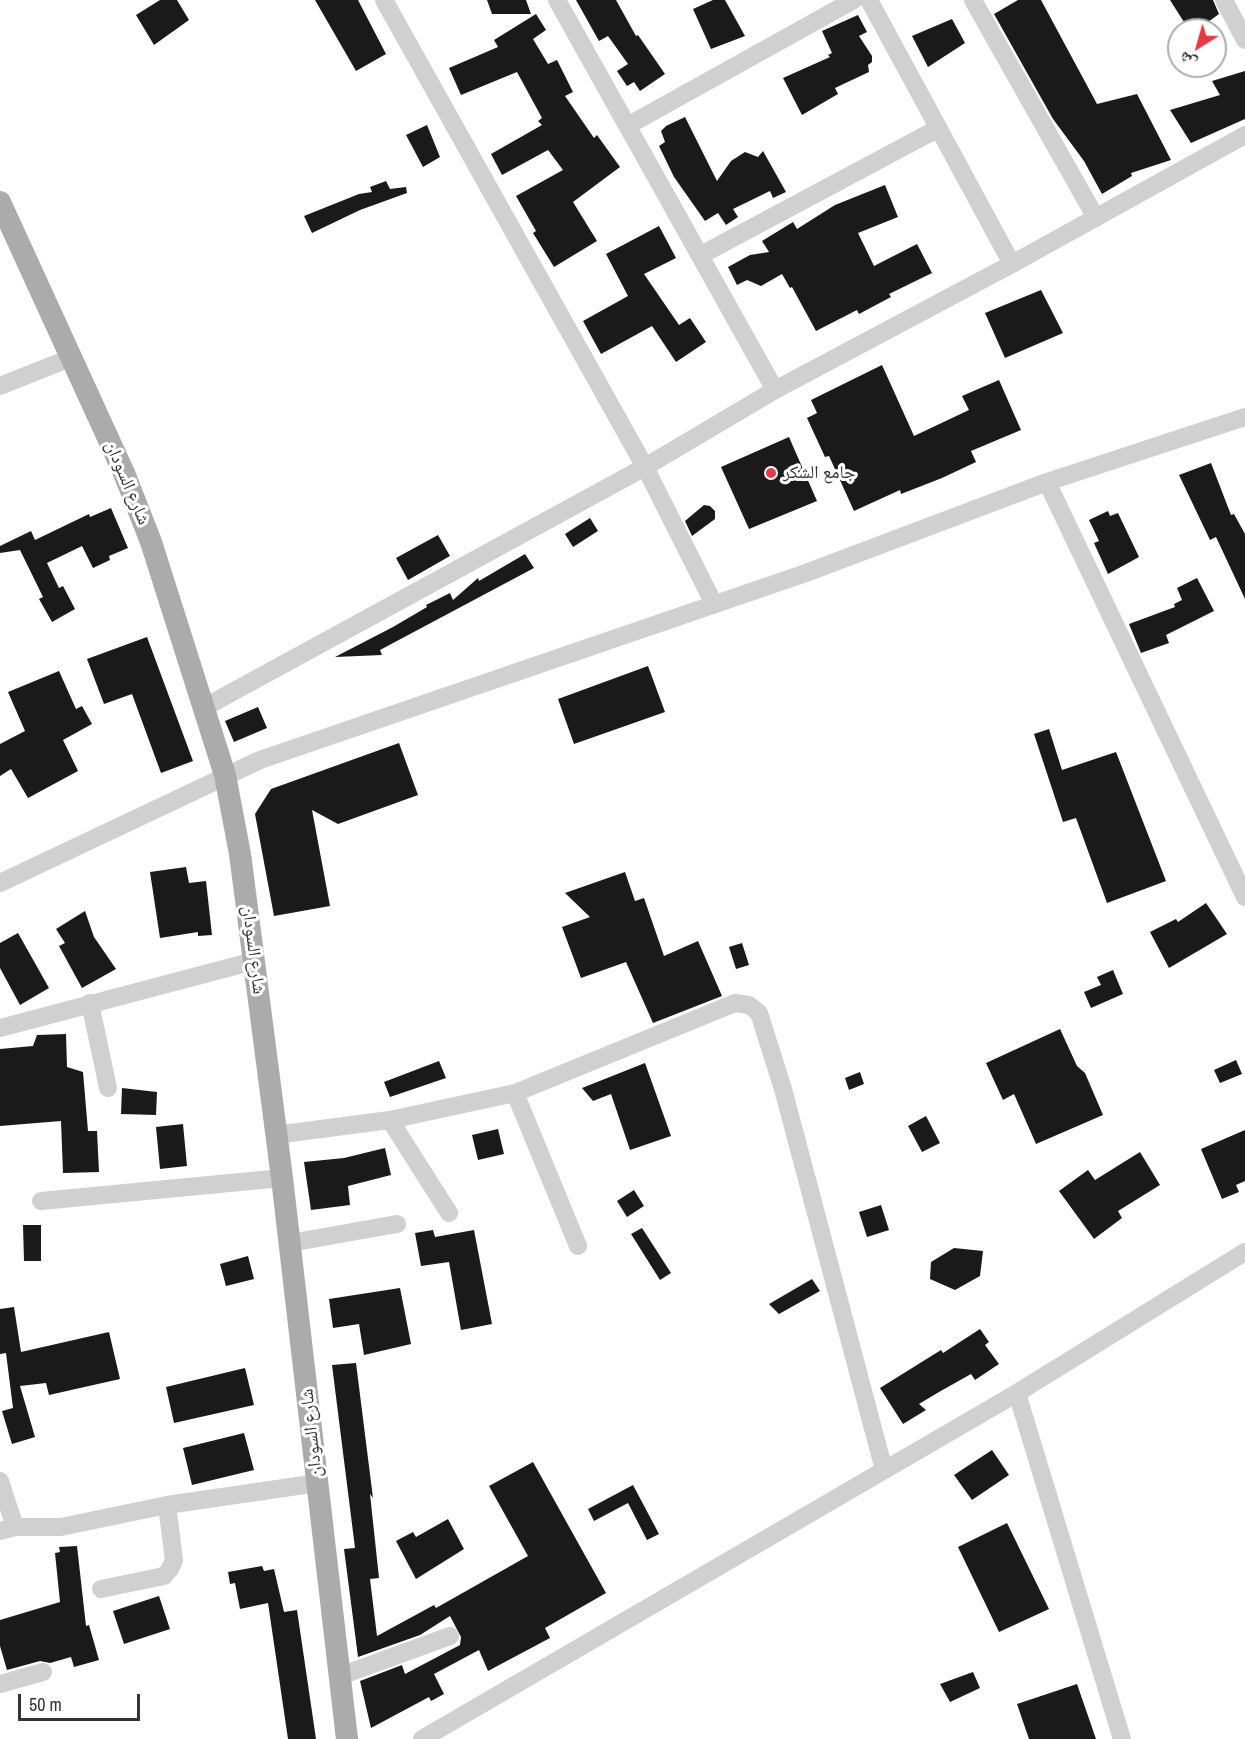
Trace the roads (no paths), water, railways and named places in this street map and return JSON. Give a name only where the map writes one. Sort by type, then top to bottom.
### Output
[{"type":"main road","name":"شارع السودان","points":[[0,202],[73,357],[152,542],[225,775],[240,854],[282,1178],[347,1739]]},
{"type":"street","points":[[384,0],[645,467],[714,604]]},
{"type":"street","points":[[557,0],[629,125],[775,390]]},
{"type":"street","points":[[629,125],[854,0]]},
{"type":"street","points":[[869,0],[1012,264]]},
{"type":"street","points":[[1224,0],[1245,40]]},
{"type":"street","points":[[980,3],[1096,218]]},
{"type":"street","points":[[701,255],[937,129]]},
{"type":"street","points":[[205,707],[645,467],[775,390],[1012,264],[1245,135]]},
{"type":"street","points":[[0,387],[73,357]]},
{"type":"street","points":[[0,883],[225,775],[403,710],[806,573],[1047,482],[1245,417]]},
{"type":"street","points":[[1047,482],[1245,897]]},
{"type":"street","points":[[0,1028],[254,961]]},
{"type":"street","points":[[275,1135],[390,1120],[515,1093],[735,1003],[755,1009],[759,1013],[783,1089],[884,1470]]},
{"type":"street","points":[[90,1004],[108,1088]]},
{"type":"street","points":[[515,1093],[578,1246]]},
{"type":"street","points":[[390,1120],[449,1213]]},
{"type":"street","points":[[41,1201],[282,1178]]},
{"type":"street","points":[[290,1243],[396,1224]]},
{"type":"street","points":[[422,1739],[1017,1393],[1245,1252]]},
{"type":"street","points":[[1017,1393],[1122,1739]]},
{"type":"street","points":[[0,1481],[7,1529],[61,1527],[167,1505],[318,1483]]},
{"type":"street","points":[[101,1589],[164,1576],[170,1569],[174,1560],[167,1505]]},
{"type":"street","points":[[340,1676],[450,1636]]},
{"type":"street","points":[[0,1684],[43,1672]]},
{"type":"place","name":"جامع الشكر","points":[[771,473]]}]
